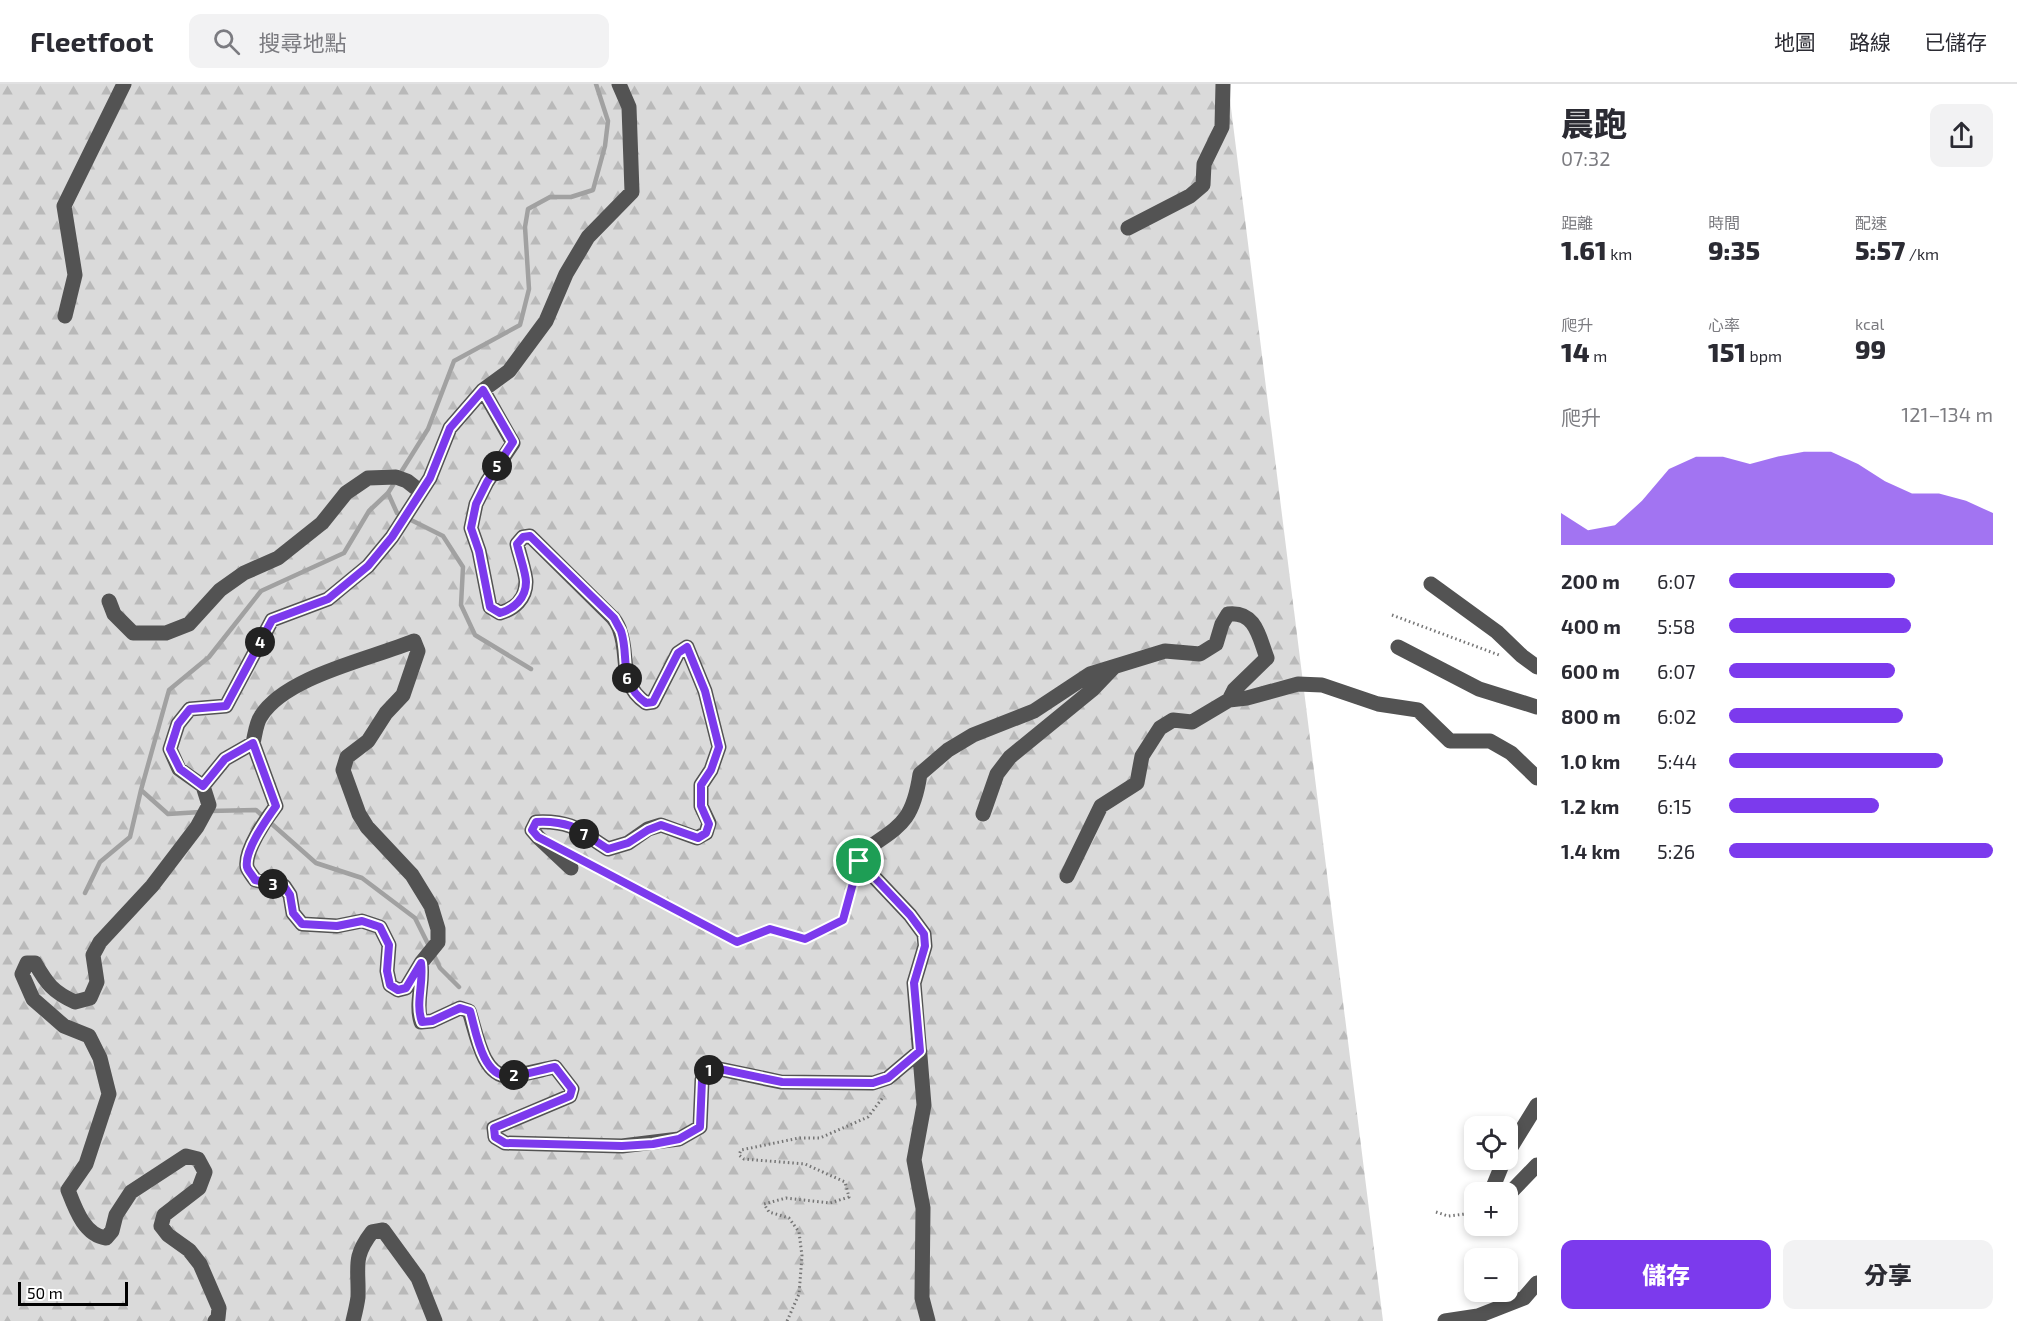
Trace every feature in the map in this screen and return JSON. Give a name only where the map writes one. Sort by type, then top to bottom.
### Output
[{"type":"lane","points":[[65,316],[75,275],[64,206],[124,84]]},
{"type":"lane","points":[[215,1321],[218,1318],[219,1308],[200,1264],[189,1250],[168,1235],[161,1226],[164,1215],[199,1188],[205,1172],[198,1158],[186,1156],[131,1192],[116,1215],[112,1231],[106,1238],[97,1237],[79,1216],[68,1190],[86,1164],[109,1094],[100,1058],[89,1036],[64,1026],[33,999],[22,974],[27,963],[34,963],[46,983],[58,994],[75,1002],[90,998],[97,982],[93,955],[100,942],[152,886],[197,827],[209,806],[203,786],[180,769],[170,749],[178,724],[190,709],[226,706],[272,620],[328,599],[368,566],[422,492],[450,428],[483,390],[509,371],[546,321],[566,274],[588,237],[632,192],[629,107],[619,84]]},
{"type":"lane","points":[[1128,228],[1190,196],[1203,185],[1204,164],[1222,127],[1223,84]]},
{"type":"lane","points":[[483,390],[513,442],[487,482],[476,504],[471,528],[479,551],[490,607],[500,613],[512,610],[520,599],[526,582],[517,544],[523,537],[530,536],[614,618],[621,632],[626,675],[637,697],[646,703],[653,702],[678,653],[687,647],[705,691],[719,747],[711,770],[701,785],[701,806],[709,824],[706,833],[698,838],[661,825],[648,830],[628,843],[608,849],[578,828],[547,821],[536,822],[532,830],[538,837],[575,864]]},
{"type":"lane","points":[[109,601],[114,614],[133,633],[166,633],[189,624],[220,590],[244,573],[278,558],[322,523],[346,493],[368,478],[401,479],[422,492]]},
{"type":"lane","points":[[1431,584],[1497,632],[1537,667]]},
{"type":"lane","points":[[928,1321],[922,1298],[923,1208],[914,1160],[924,1105],[914,983],[925,946],[924,934],[910,915],[859,861],[859,855],[898,828],[909,814],[917,794],[920,774],[948,750],[973,735],[1034,711],[1090,674],[1165,651],[1200,654],[1216,644],[1222,624],[1228,614],[1240,613],[1250,620],[1267,658],[1234,690],[1229,700]]},
{"type":"lane","points":[[414,641],[418,651],[403,695],[386,713],[368,741],[347,757],[344,770],[359,814],[367,827],[412,875],[431,906],[438,929],[438,942],[421,963],[406,988],[398,990],[390,985],[387,971],[389,945],[380,927],[362,921],[337,926],[302,924],[293,913],[290,895],[284,886],[255,880],[247,868],[248,854],[276,806],[253,743],[259,718],[277,696],[327,672],[414,641]]},
{"type":"lane","points":[[1398,647],[1479,689],[1537,707]]},
{"type":"lane","points":[[983,814],[997,774],[1010,757],[1092,690],[1116,666]]},
{"type":"lane","points":[[1067,876],[1101,806],[1137,783],[1142,756],[1160,728],[1173,720],[1192,722],[1229,700],[1247,698],[1298,684],[1322,685],[1378,704],[1418,710],[1450,741],[1490,741],[1511,753],[1537,778]]},
{"type":"lane","points":[[203,786],[225,759],[253,743]]},
{"type":"lane","points":[[421,963],[418,1011],[422,1022],[432,1021],[460,1008],[470,1011],[485,1061],[494,1070],[506,1076],[555,1067],[572,1089],[570,1096],[494,1128],[495,1137],[505,1143],[622,1146],[679,1139],[700,1127],[702,1080],[706,1071],[715,1068],[782,1082],[873,1083],[888,1078],[920,1051]]},
{"type":"lane","points":[[1518,1136],[1537,1105]]},
{"type":"lane","points":[[1518,1185],[1537,1165]]},
{"type":"lane","points":[[353,1321],[358,1298],[357,1266],[361,1246],[372,1232],[383,1230],[418,1278],[435,1321]]},
{"type":"lane","points":[[1445,1321],[1478,1316],[1524,1298],[1537,1284]]},
{"type":"path","points":[[1392,615],[1504,656],[1522,656]]},
{"type":"path","points":[[575,864],[737,942],[770,929],[805,939],[843,920],[859,861]]},
{"type":"path","points":[[787,1321],[799,1294],[802,1256],[800,1232],[789,1218],[769,1212],[764,1203],[786,1198],[830,1203],[849,1197],[845,1182],[805,1164],[744,1159],[739,1155],[741,1150],[799,1138],[820,1138],[868,1117],[888,1090],[888,1078]]},
{"type":"path","points":[[1436,1212],[1448,1216],[1464,1214]]},
{"type":"green space","points":[[0,84],[1228,84],[1383,1321],[0,1321]]},
{"type":"waterway","points":[[201,812],[168,814],[141,790],[169,690],[209,657],[261,591],[344,553],[369,511],[388,493],[428,429],[454,361],[520,325],[529,289],[525,227],[528,209],[550,197],[571,197],[593,190],[605,146],[608,121],[596,84]]},
{"type":"waterway","points":[[388,493],[397,513],[443,536],[463,567],[461,605],[475,635],[531,669]]},
{"type":"waterway","points":[[85,893],[100,862],[130,837],[141,790]]},
{"type":"waterway","points":[[209,811],[256,810],[316,863],[362,878],[415,918],[429,946]]},
{"type":"waterway","points":[[433,954],[440,968],[459,987]]},
{"type":"route","points":[[483,390],[513,442],[487,482],[476,504],[471,528],[479,551],[490,607],[500,613],[512,610],[520,599],[526,582],[517,544],[523,537],[530,536],[614,618],[621,632],[626,675],[637,697],[646,703],[653,702],[678,653],[687,647],[705,691],[719,747],[711,770],[701,785],[701,806],[709,824],[706,833],[698,838],[661,825],[648,830],[628,843],[608,849],[578,828],[547,821],[536,822],[532,830],[538,837],[737,942],[770,929],[805,939],[843,920],[859,861],[910,915],[924,934],[925,946],[914,983],[920,1051],[888,1078],[873,1083],[782,1082],[715,1068],[706,1071],[702,1080],[700,1127],[679,1139],[622,1146],[505,1143],[495,1137],[494,1128],[570,1096],[572,1089],[555,1067],[506,1076],[494,1070],[485,1061],[470,1011],[460,1008],[432,1021],[422,1022],[418,1011],[421,963],[406,988],[398,990],[390,985],[387,971],[389,945],[380,927],[362,921],[337,926],[302,924],[293,913],[290,895],[284,886],[255,880],[247,868],[248,854],[276,806],[253,743],[225,759],[203,786],[180,769],[170,749],[178,724],[190,709],[226,706],[272,620],[328,599],[368,566],[392,537],[430,478],[450,428],[483,390]]}]
